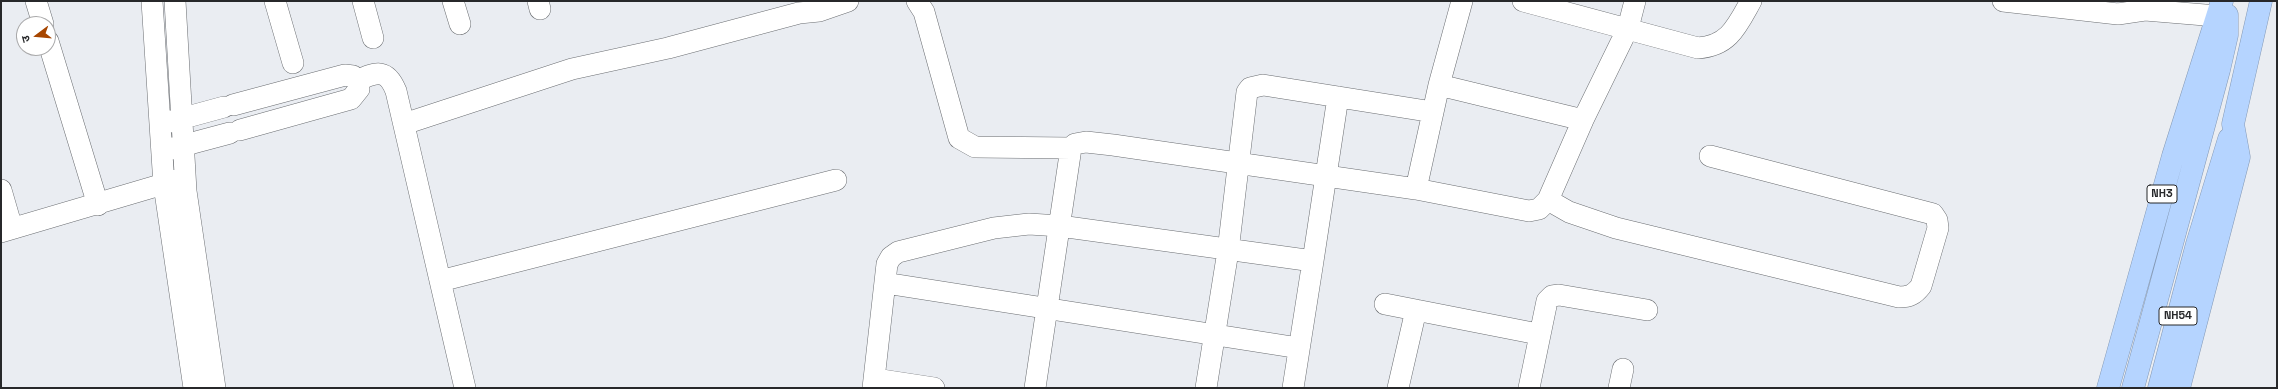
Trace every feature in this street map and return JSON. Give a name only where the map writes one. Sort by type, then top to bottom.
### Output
[{"type":"highway","points":[[2179,388],[2239,157],[2233,124],[2261,1]]},
{"type":"highway","name":"NH3","points":[[2108,388],[2173,156],[2222,6]]},
{"type":"highway","name":"NH3","points":[[2133,388],[2219,70],[2227,35],[2222,6]]},
{"type":"highway","name":"NH54","points":[[2159,388],[2197,244],[2233,124]]},
{"type":"street","points":[[36,1],[41,16]]},
{"type":"street","points":[[152,1],[164,185],[194,388]]},
{"type":"street","points":[[175,1],[185,178],[215,388]]},
{"type":"street","points":[[275,1],[293,62]]},
{"type":"street","points":[[363,1],[373,38]]},
{"type":"street","points":[[453,1],[460,24]]},
{"type":"street","points":[[404,124],[572,69],[668,48],[799,13],[819,11],[848,1]]},
{"type":"street","points":[[917,1],[924,12],[959,138],[975,147],[1071,148]]},
{"type":"street","points":[[1416,189],[1439,84],[1462,1]]},
{"type":"street","points":[[1523,1],[1550,4],[1698,48],[1710,47],[1722,41],[1736,28],[1751,1]]},
{"type":"street","points":[[1035,388],[1071,148],[1074,144],[1086,142],[1238,162],[1416,189],[1529,211],[1539,209],[1548,200],[1582,120],[1628,28],[1635,1]]},
{"type":"street","points":[[2003,1],[2118,14],[2137,5],[2222,6]]},
{"type":"street","points":[[53,56],[98,205]]},
{"type":"street","points":[[357,82],[375,74],[386,74],[391,79],[404,124],[465,388]]},
{"type":"street","points":[[160,125],[345,75],[353,76],[359,89],[351,98],[162,152]]},
{"type":"street","points":[[1439,84],[1582,120]]},
{"type":"street","points":[[1206,388],[1228,251],[1247,92],[1250,88],[1263,85],[1433,112]]},
{"type":"street","points":[[1293,388],[1338,97]]},
{"type":"street","points":[[1548,200],[1569,212],[1616,228],[1899,297],[1908,297],[1916,293],[1921,286],[1938,228],[1937,220],[1933,214],[1710,156]]},
{"type":"street","points":[[1,190],[7,230],[98,205],[185,178]]},
{"type":"street","points":[[440,281],[836,180]]},
{"type":"street","points":[[934,388],[874,384],[887,264],[891,257],[898,252],[1001,226],[1029,224],[1060,226],[1228,251],[1313,261]]},
{"type":"street","points":[[885,283],[1047,310],[1299,348]]},
{"type":"street","points":[[1528,388],[1538,334],[1547,301],[1552,296],[1559,295],[1647,310]]},
{"type":"street","points":[[1386,304],[1538,334]]},
{"type":"street","points":[[1398,388],[1416,310]]}]
